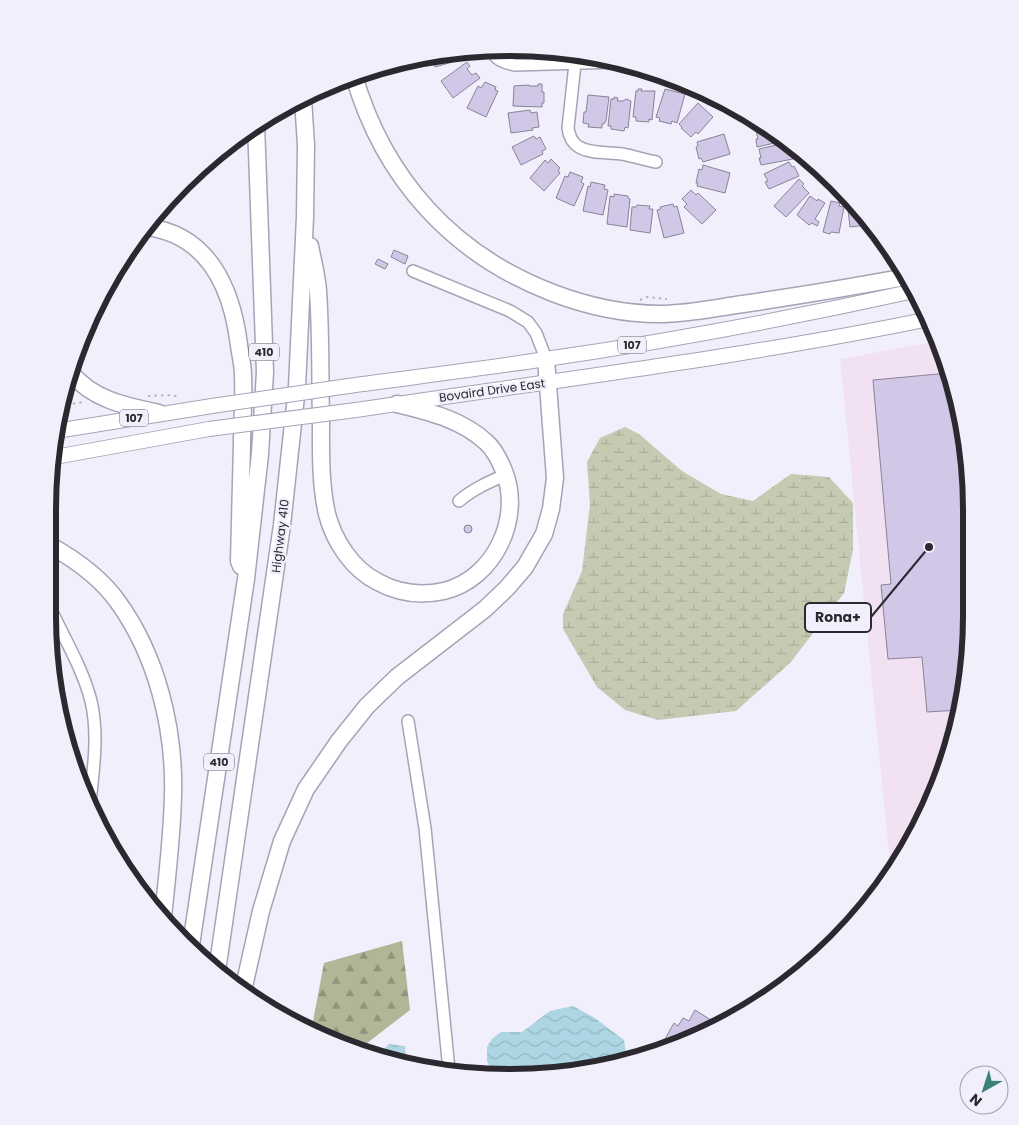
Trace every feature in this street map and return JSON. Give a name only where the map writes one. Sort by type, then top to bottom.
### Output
[{"type":"highway","points":[[356,83],[362,104],[388,155],[421,203],[440,223],[482,257],[504,271],[560,296],[592,306],[637,313],[662,314],[690,312],[899,278]]},
{"type":"highway","name":"Highway 410","points":[[218,962],[282,525],[297,387],[305,217],[306,145],[303,106]]},
{"type":"highway","name":"410","points":[[192,939],[246,580],[260,454],[265,372],[256,134]]},
{"type":"highway","points":[[305,217],[318,290],[322,478],[328,515],[334,533],[345,553],[360,570],[376,582],[406,592],[429,593],[445,591],[476,574],[490,560],[500,545],[506,531],[510,502],[508,481],[500,461],[488,443],[470,429],[444,417],[397,404]]},
{"type":"highway","points":[[155,228],[166,230],[198,248],[210,261],[227,291],[234,314],[243,373],[239,560],[246,580]]},
{"type":"highway","points":[[245,983],[261,911],[282,841],[306,789],[339,741],[367,706],[397,678],[485,609],[525,567],[540,541],[551,509],[555,478],[546,359]]},
{"type":"highway","points":[[76,377],[87,388],[105,398],[123,405],[159,414]]},
{"type":"highway","points":[[56,549],[71,557],[97,579],[116,600],[144,646],[155,676],[166,719],[172,755],[174,795],[165,909]]},
{"type":"main road","name":"Bovaird Drive East","points":[[63,430],[348,386],[546,359],[745,325],[907,292]]},
{"type":"main road","name":"Bovaird Drive East","points":[[59,455],[209,429],[662,367],[805,343],[921,321]]},
{"type":"street","points":[[496,56],[506,63],[515,65],[589,63]]},
{"type":"street","points":[[575,64],[568,128],[573,142],[578,147],[588,150],[656,162]]},
{"type":"street","points":[[412,271],[510,311],[528,322],[536,333],[546,359]]},
{"type":"street","points":[[459,501],[468,492],[505,475]]},
{"type":"street","points":[[56,620],[77,662],[91,701],[95,751],[91,790]]},
{"type":"street","points":[[408,721],[425,828],[448,1065]]},
{"type":"path","points":[[144,396],[171,395],[185,399]]},
{"type":"path","points":[[69,405],[82,403],[86,400]]},
{"type":"shaded area","points":[[931,343],[939,364],[954,421],[962,480],[962,645],[954,704],[939,761],[928,789],[916,816],[890,861],[840,359]]},
{"type":"green space","points":[[625,427],[639,434],[682,471],[721,494],[753,501],[791,474],[829,477],[853,503],[853,550],[844,593],[790,663],[736,711],[658,720],[625,710],[597,687],[563,629],[563,614],[582,571],[590,504],[587,462],[600,438]]},
{"type":"green space","points":[[402,941],[410,1010],[364,1045],[313,1024],[324,963]]},
{"type":"water","points":[[573,1006],[595,1018],[624,1040],[626,1053],[569,1065],[539,1068],[490,1068],[487,1061],[487,1047],[492,1039],[501,1032],[522,1032],[550,1011]]},
{"type":"water","points":[[389,1044],[405,1046],[406,1056],[392,1053],[382,1050]]},
{"type":"building","points":[[463,59],[435,67],[434,63]]},
{"type":"building","points":[[467,62],[470,66],[467,69],[472,75],[476,73],[480,78],[453,98],[441,81]]},
{"type":"building","points":[[485,82],[496,87],[495,90],[498,91],[486,117],[467,108],[478,86],[481,88]]},
{"type":"building","points":[[538,84],[542,84],[542,92],[544,92],[542,107],[513,106],[514,86],[538,86]]},
{"type":"building","points":[[642,89],[641,91],[655,91],[652,120],[649,119],[649,122],[636,121],[636,117],[633,117],[636,91]]},
{"type":"building","points":[[665,89],[685,94],[677,123],[672,121],[671,124],[659,121],[660,118],[656,117]]},
{"type":"building","points":[[588,95],[609,97],[606,121],[602,124],[602,128],[588,127],[589,124],[583,123]]},
{"type":"building","points":[[614,97],[618,98],[617,101],[626,99],[631,101],[628,128],[625,127],[624,131],[611,129],[611,126],[608,126],[611,99],[614,99]]},
{"type":"building","points":[[698,103],[713,117],[698,134],[696,132],[691,137],[679,124]]},
{"type":"building","points":[[530,110],[531,113],[537,112],[539,127],[532,128],[533,130],[511,133],[508,113]]},
{"type":"building","points":[[757,131],[775,143],[757,147]]},
{"type":"building","points":[[724,134],[730,154],[703,162],[701,158],[699,159],[696,147],[698,146],[697,142]]},
{"type":"building","points":[[534,136],[536,139],[540,137],[546,149],[542,151],[543,154],[521,165],[512,147]]},
{"type":"building","points":[[778,145],[792,156],[793,159],[761,165],[759,149]]},
{"type":"building","points":[[551,159],[560,168],[558,170],[560,173],[544,191],[530,178],[545,160],[548,163]]},
{"type":"building","points":[[789,162],[792,167],[794,166],[799,176],[769,189],[765,182],[768,181],[764,174]]},
{"type":"building","points":[[703,165],[730,173],[725,193],[697,186],[699,169],[702,170]]},
{"type":"building","points":[[570,172],[583,177],[581,182],[584,184],[574,206],[556,198],[565,176],[568,177]]},
{"type":"building","points":[[799,179],[804,184],[802,186],[809,193],[786,217],[774,206]]},
{"type":"building","points":[[591,182],[605,185],[604,189],[608,190],[603,215],[583,211],[588,186],[590,187]]},
{"type":"building","points":[[691,190],[696,195],[698,193],[716,210],[702,224],[684,207],[687,204],[682,199]]},
{"type":"building","points":[[614,194],[628,196],[630,199],[627,227],[607,224],[610,196],[614,197]]},
{"type":"building","points":[[810,196],[817,201],[818,199],[825,203],[815,219],[819,222],[817,226],[812,223],[809,225],[797,215]]},
{"type":"building","points":[[831,201],[840,203],[839,206],[844,207],[839,233],[831,232],[830,234],[823,232]]},
{"type":"building","points":[[673,204],[674,207],[677,206],[684,233],[664,238],[657,210],[661,209],[660,207]]},
{"type":"building","points":[[637,205],[650,206],[649,209],[653,209],[650,233],[630,230],[632,207]]},
{"type":"building","points":[[848,209],[862,226],[850,227]]},
{"type":"building","points":[[394,250],[408,256],[405,264],[391,257]]},
{"type":"building","points":[[378,259],[388,264],[385,269],[375,264]]},
{"type":"building","points":[[942,374],[954,421],[962,480],[963,616],[959,675],[952,710],[927,712],[922,657],[888,659],[881,585],[891,584],[873,380]]},
{"type":"building","points":[[468,525],[472,529],[468,533],[464,529]]},
{"type":"building","points":[[695,1010],[711,1020],[664,1042],[674,1023],[678,1026],[683,1018],[689,1021]]},
{"type":"place","name":"Rona+","points":[[929,547]]}]
